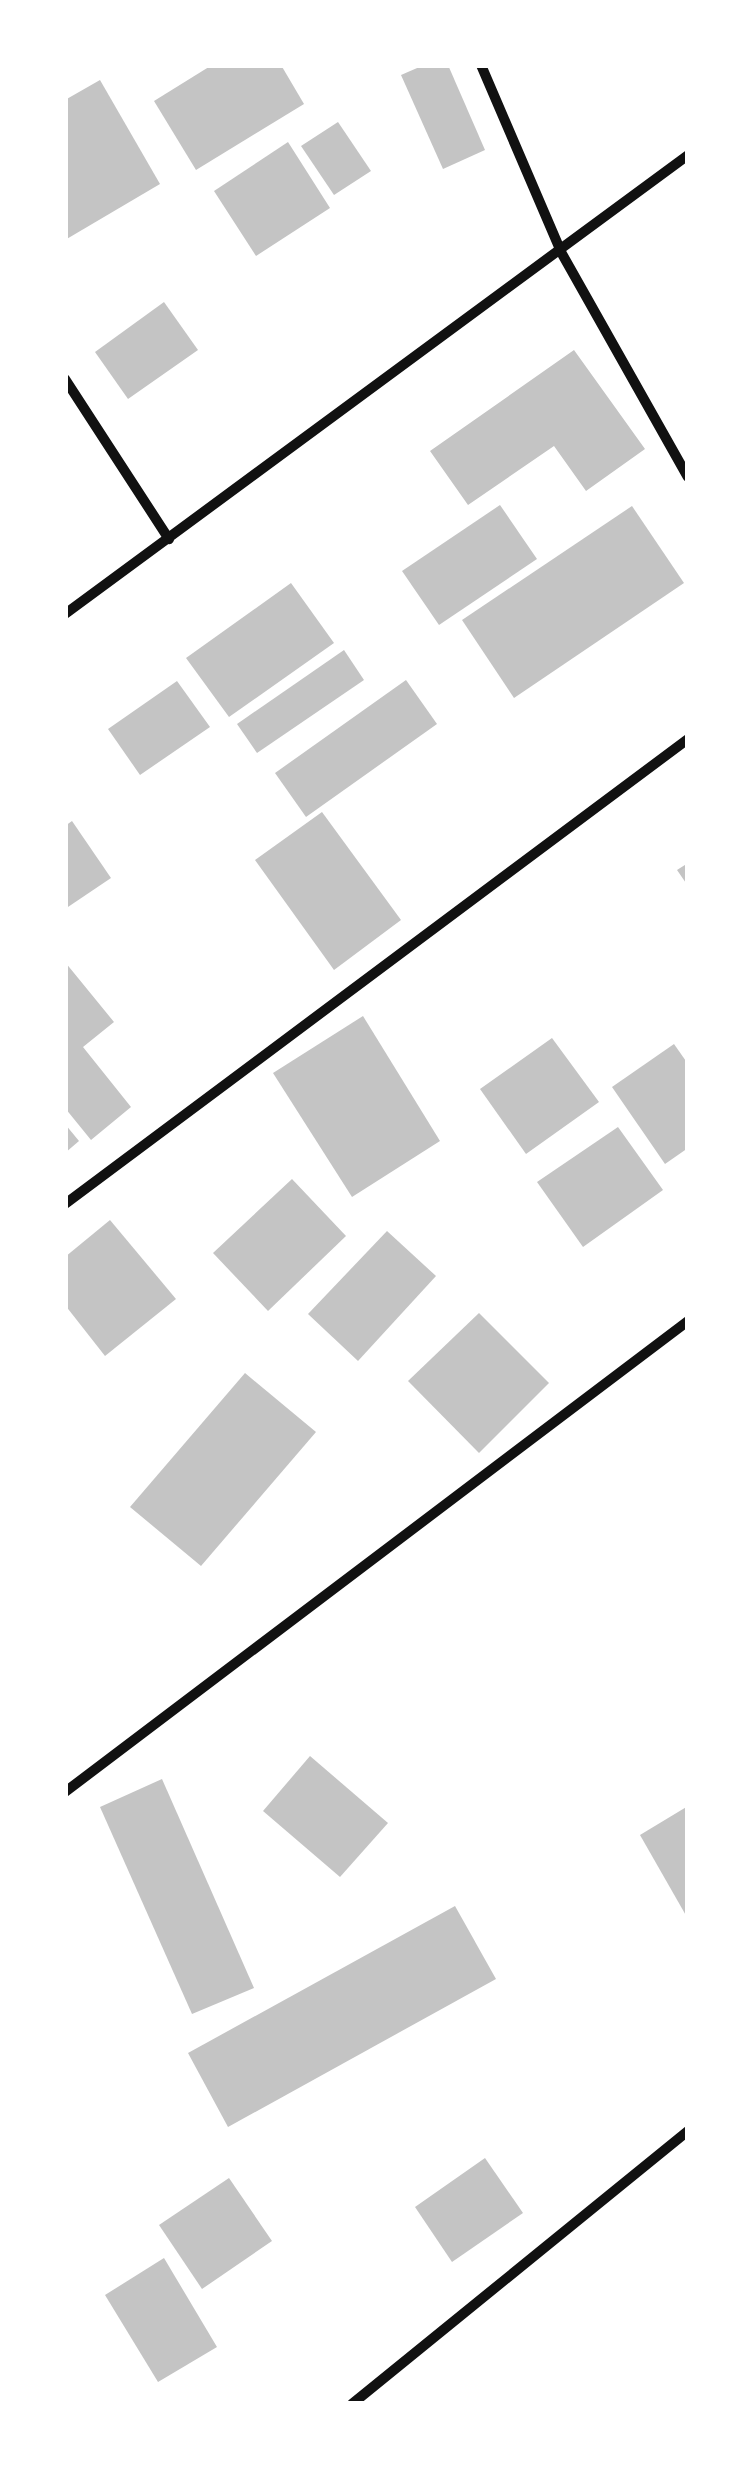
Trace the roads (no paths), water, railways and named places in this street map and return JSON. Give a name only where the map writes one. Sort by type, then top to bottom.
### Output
[{"type":"street","points":[[481,65],[561,252],[688,478]]},
{"type":"street","points":[[65,614],[688,155]]},
{"type":"street","points":[[65,379],[168,538]]},
{"type":"street","points":[[65,1204],[688,739]]},
{"type":"street","points":[[65,1792],[688,1321]]},
{"type":"street","points":[[352,2404],[688,2131]]}]
